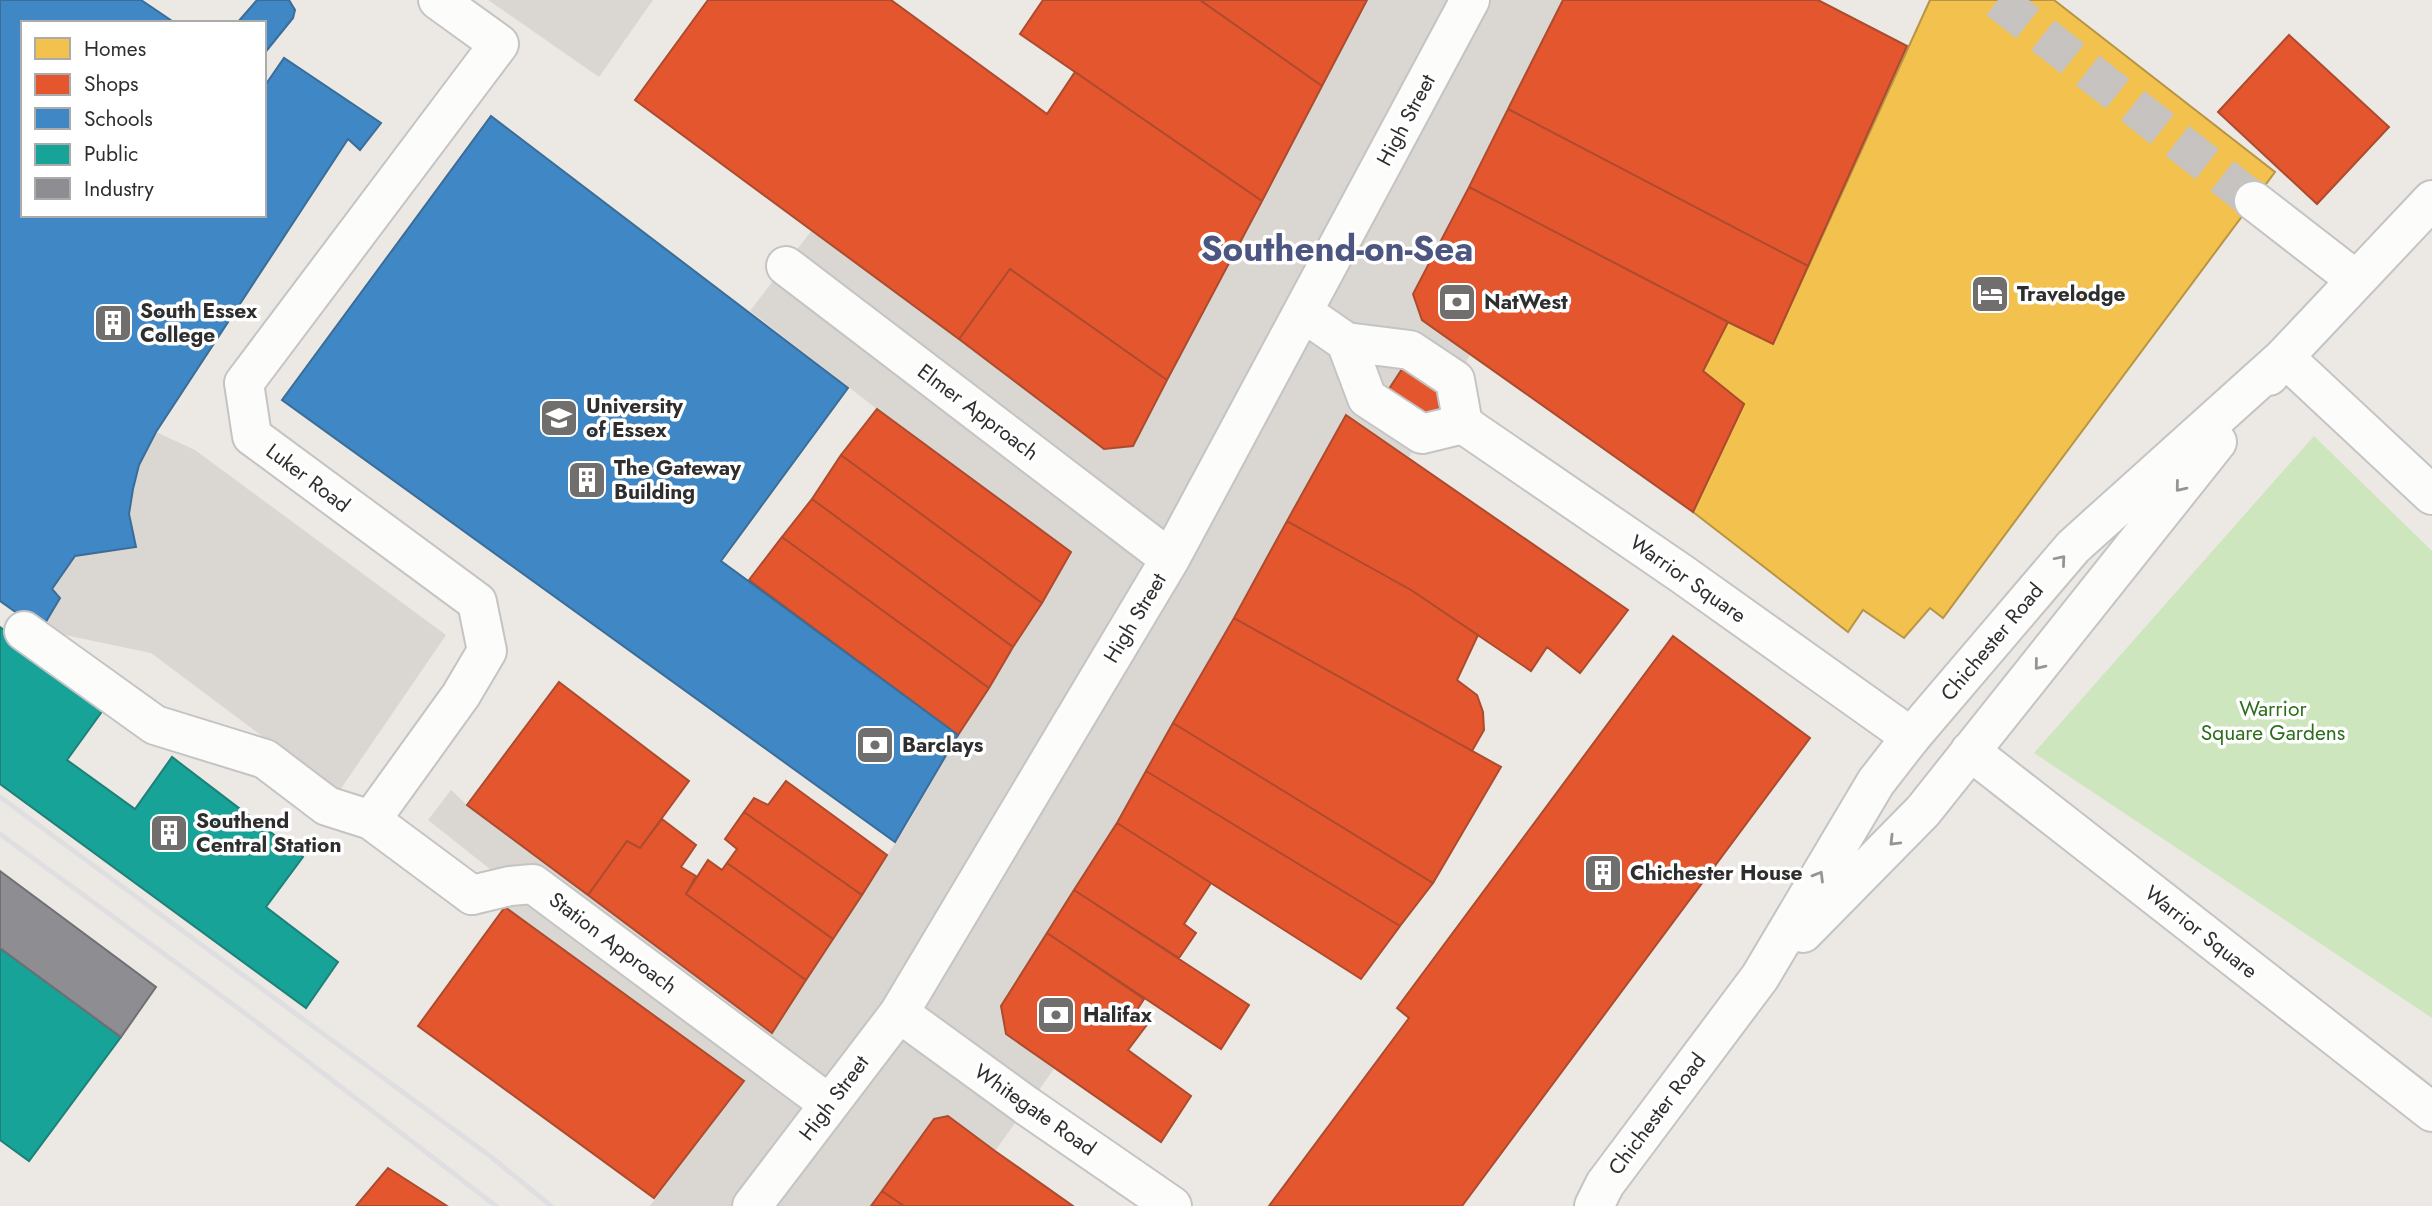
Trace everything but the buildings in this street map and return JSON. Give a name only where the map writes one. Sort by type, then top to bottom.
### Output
[{"type":"street","name":"Luker Road","points":[[371,820],[461,695],[487,651],[477,601],[252,436],[244,383],[499,44],[438,0]]},
{"type":"street","name":"High Street","points":[[752,1206],[899,1013],[1170,559],[1470,0]]},
{"type":"street","name":"Chichester Road","points":[[1760,977],[1923,811],[2284,357],[2432,200]]},
{"type":"street","points":[[2254,201],[2356,280]]},
{"type":"street","name":"Elmer Approach","points":[[786,266],[1170,559]]},
{"type":"street","points":[[1304,313],[1346,342],[1410,350],[1455,380],[1464,424],[1422,435],[1367,398],[1346,342]]},
{"type":"street","points":[[2284,357],[2432,495]]},
{"type":"street","name":"Chichester Road","points":[[1593,1199],[1760,977],[1876,782],[1911,737],[2073,547],[2284,357]]},
{"type":"street","name":"Warrior Square","points":[[1464,424],[1682,574],[1911,737]]},
{"type":"street","name":"Station Approach","points":[[24,631],[155,725],[265,759],[327,806],[371,820],[472,895],[510,886],[533,884],[829,1104]]},
{"type":"street","name":"Warrior Square","points":[[1970,751],[2432,1112]]},
{"type":"street","name":"Whitegate Road","points":[[899,1013],[1172,1206]]},
{"type":"green space","name":"Warrior Square Gardens","points":[[2314,436],[2432,551],[2432,1018],[2034,753]]},
{"type":"shaded area","points":[[488,0],[653,0],[599,77]]},
{"type":"shaded area","points":[[1367,0],[1563,0],[1413,294],[1422,320],[1470,355],[1409,457],[1345,415],[1234,618],[1117,823],[1001,1005],[1006,1034],[1054,1069],[995,1151],[948,1116],[933,1119],[871,1206],[650,1206],[744,1081],[505,907],[510,885],[428,820],[451,790],[467,805],[772,1032],[907,825],[958,735],[1042,603],[1071,552],[877,409],[750,311],[812,230],[1132,446]]},
{"type":"shaded area","points":[[156,432],[195,450],[446,635],[338,793],[151,653],[41,630],[52,589],[75,556],[136,547],[129,514],[133,489],[139,465]]},
{"type":"tunnel","points":[[1998,0],[2254,201]]},
{"type":"railway","points":[[0,797],[490,1156],[551,1206]]},
{"type":"railway","points":[[0,834],[246,1014],[496,1206]]},
{"type":"place","name":"Travelodge","points":[[1990,294]]},
{"type":"place","name":"NatWest","points":[[1457,302]]},
{"type":"place","name":"South Essex College","points":[[113,323]]},
{"type":"place","name":"University of Essex","points":[[559,418]]},
{"type":"place","name":"The Gateway Building","points":[[587,480]]},
{"type":"place","name":"Barclays","points":[[875,745]]},
{"type":"place","name":"Southend Central Station","points":[[169,833]]},
{"type":"place","name":"Chichester House","points":[[1603,873]]},
{"type":"place","name":"Halifax","points":[[1056,1015]]},
{"type":"district","name":"Southend-on-Sea","points":[[1337,249]]}]
